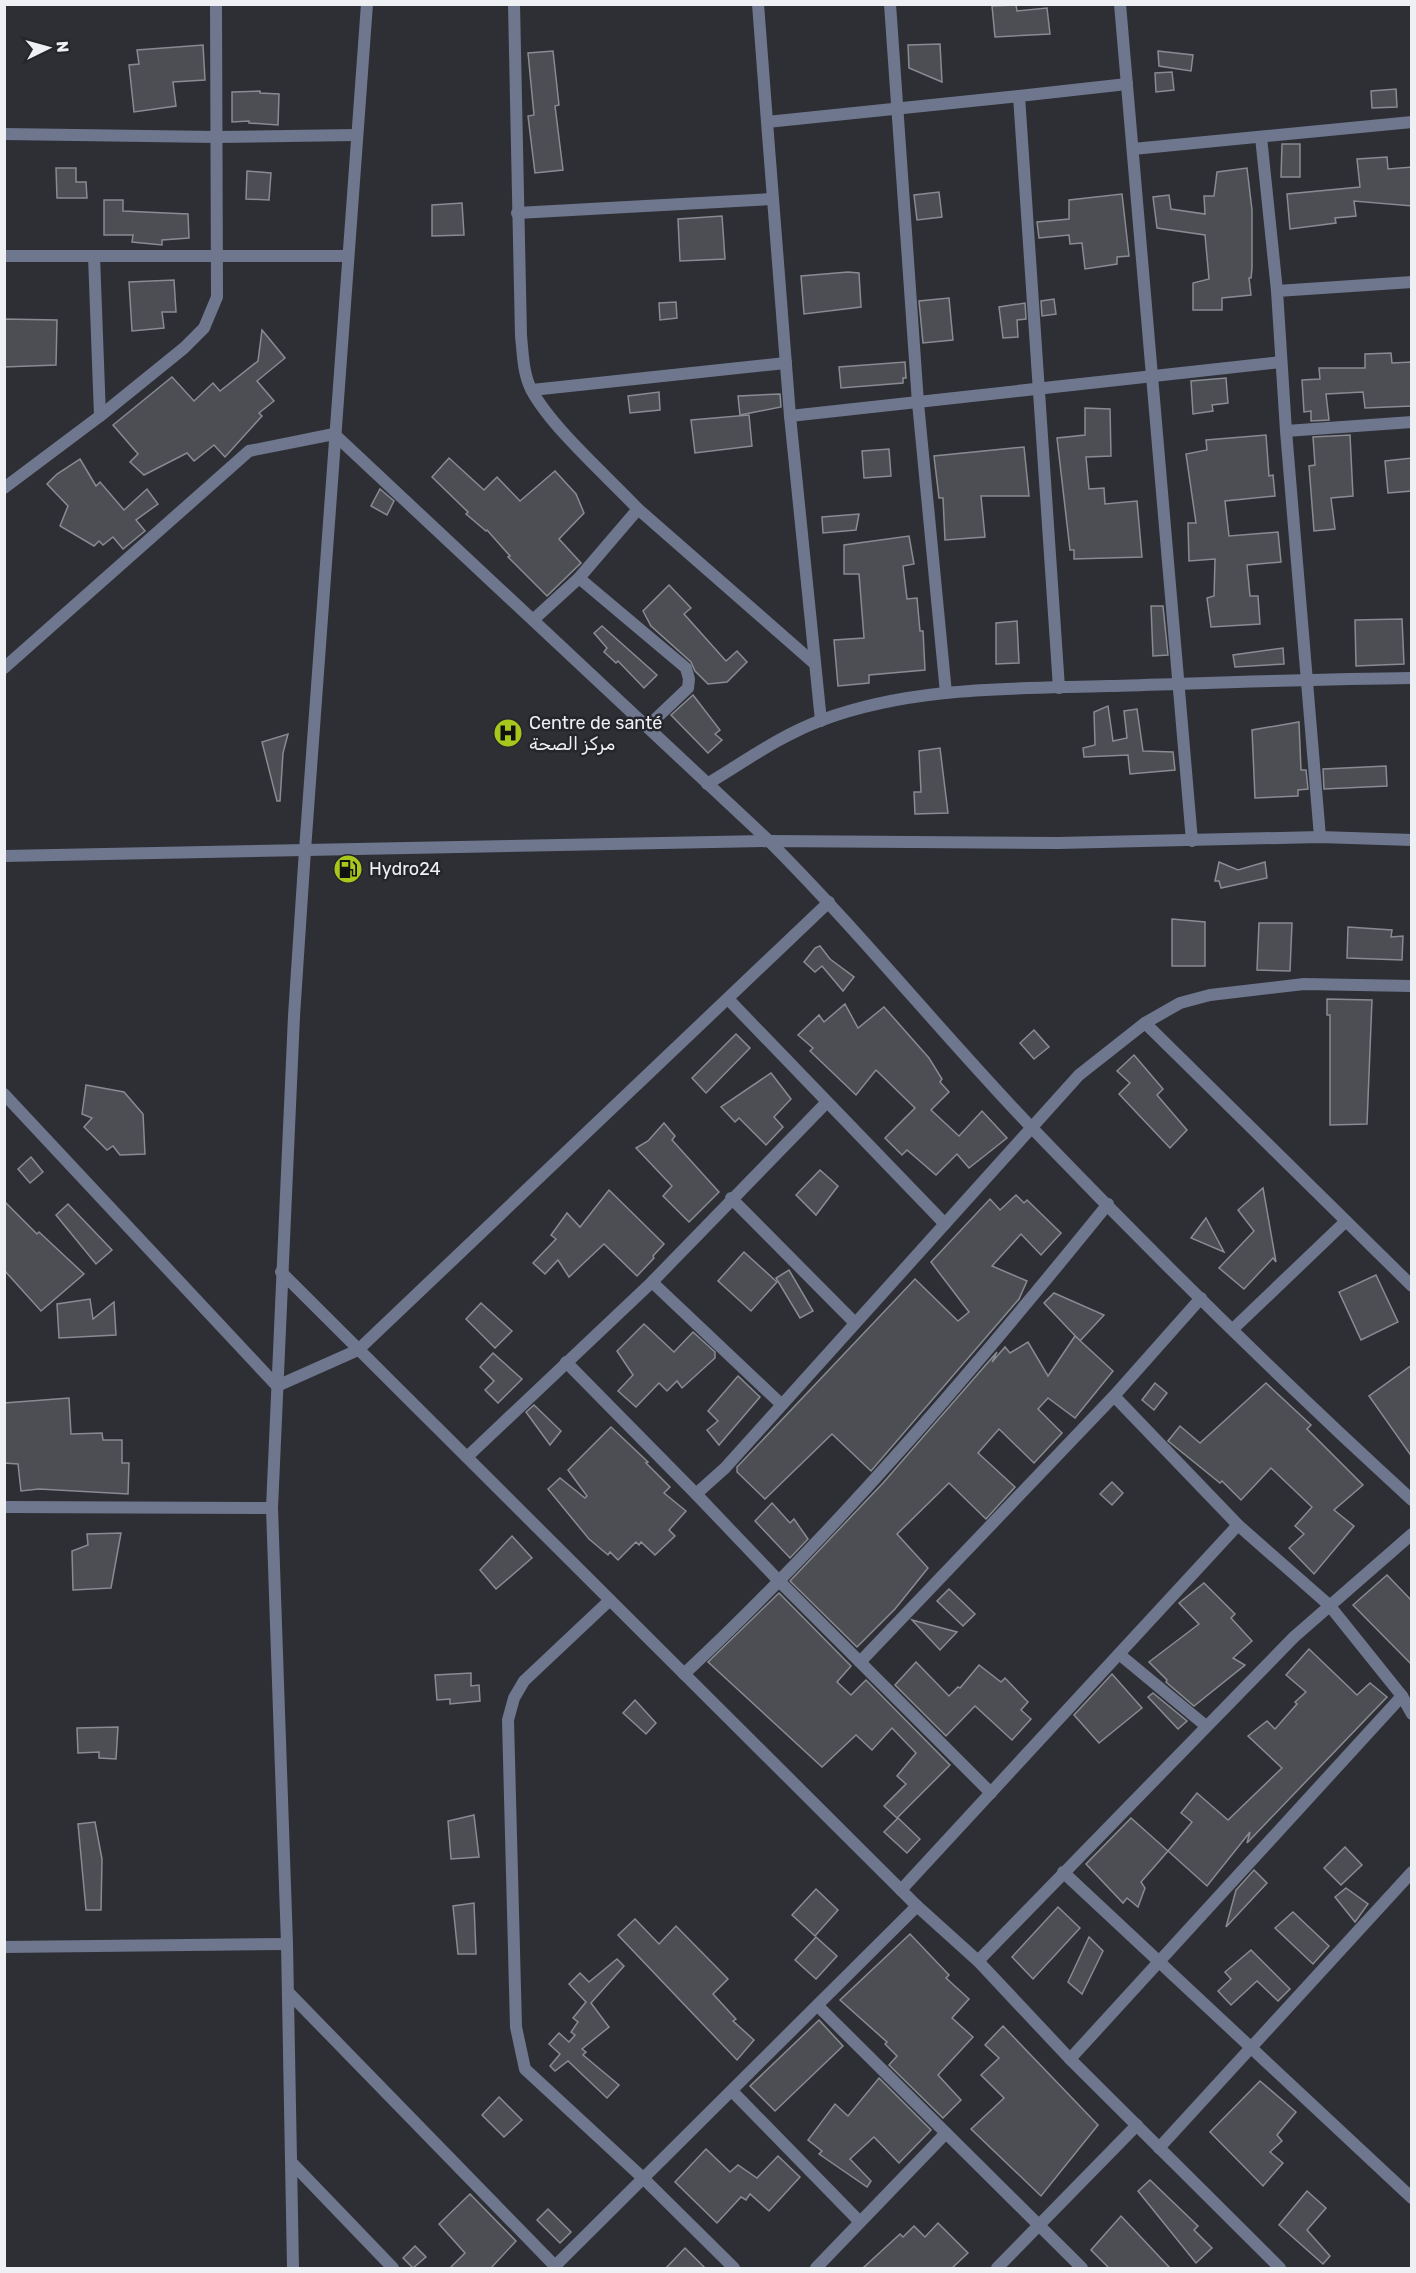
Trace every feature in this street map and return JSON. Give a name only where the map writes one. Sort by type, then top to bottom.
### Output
[{"type":"street","points":[[4,488],[100,416],[184,348],[204,328],[217,297],[216,4]]},
{"type":"street","points":[[293,2268],[287,1944],[272,1508],[281,1272],[305,850],[367,4]]},
{"type":"street","points":[[514,4],[521,336],[526,373],[531,390],[553,419],[638,509],[815,664]]},
{"type":"street","points":[[758,4],[790,416],[821,721]]},
{"type":"street","points":[[890,4],[918,403],[946,693]]},
{"type":"street","points":[[1120,4],[1192,841]]},
{"type":"street","points":[[767,122],[898,110],[1127,84]]},
{"type":"street","points":[[1019,96],[1059,688]]},
{"type":"street","points":[[1132,149],[1412,122]]},
{"type":"street","points":[[4,134],[216,137],[357,135]]},
{"type":"street","points":[[1261,136],[1277,291],[1286,431],[1309,679],[1320,837]]},
{"type":"street","points":[[517,213],[773,199]]},
{"type":"street","points":[[4,256],[348,256]]},
{"type":"street","points":[[94,256],[100,416]]},
{"type":"street","points":[[1277,291],[1412,282]]},
{"type":"street","points":[[790,416],[1153,374],[1281,362]]},
{"type":"street","points":[[531,390],[786,363]]},
{"type":"street","points":[[1286,431],[1412,422]]},
{"type":"street","points":[[334,434],[769,841],[830,902],[1031,1127],[1309,1405],[1412,1500]]},
{"type":"street","points":[[4,668],[249,452],[334,434]]},
{"type":"street","points":[[533,620],[579,578],[638,509]]},
{"type":"street","points":[[579,578],[686,668],[689,679],[688,687],[647,728]]},
{"type":"street","points":[[707,784],[778,742],[821,721],[873,705],[946,693],[1309,679],[1412,678]]},
{"type":"street","points":[[4,856],[769,841],[1192,841],[1320,837],[1412,840]]},
{"type":"street","points":[[277,1386],[358,1350],[830,902]]},
{"type":"street","points":[[696,1494],[725,1468],[1079,1075],[1145,1023],[1180,1003],[1210,995],[1304,984],[1412,986]]},
{"type":"street","points":[[729,1000],[945,1224]]},
{"type":"street","points":[[1145,1023],[1412,1286]]},
{"type":"street","points":[[4,1094],[277,1386]]},
{"type":"street","points":[[467,1457],[652,1282],[826,1103]]},
{"type":"street","points":[[732,1198],[855,1323]]},
{"type":"street","points":[[684,1674],[750,1612],[987,1353],[1108,1204]]},
{"type":"street","points":[[1233,1329],[1346,1221]]},
{"type":"street","points":[[281,1272],[917,1906],[978,1961],[1070,2059],[1280,2268]]},
{"type":"street","points":[[652,1282],[782,1404]]},
{"type":"street","points":[[860,1662],[1114,1396],[1201,1298]]},
{"type":"street","points":[[566,1362],[779,1581],[991,1793]]},
{"type":"street","points":[[1114,1396],[1238,1525],[1329,1605],[1402,1696],[1412,1714]]},
{"type":"street","points":[[4,1507],[272,1508]]},
{"type":"street","points":[[901,1890],[1238,1525]]},
{"type":"street","points":[[978,1961],[1206,1726],[1329,1605],[1412,1534]]},
{"type":"street","points":[[610,1600],[524,1681],[514,1698],[508,1720],[516,2027],[525,2069],[644,2179],[734,2268]]},
{"type":"street","points":[[1119,1654],[1206,1726]]},
{"type":"street","points":[[1070,2059],[1402,1696]]},
{"type":"street","points":[[1063,1872],[1412,2198]]},
{"type":"street","points":[[1159,2148],[1412,1872]]},
{"type":"street","points":[[288,1992],[556,2267],[917,1906]]},
{"type":"street","points":[[4,1947],[287,1944]]},
{"type":"street","points":[[818,2006],[1082,2268]]},
{"type":"street","points":[[732,2091],[861,2222]]},
{"type":"street","points":[[997,2268],[1137,2126]]},
{"type":"street","points":[[816,2268],[946,2133]]},
{"type":"street","points":[[292,2163],[393,2268]]},
{"type":"building","points":[[1016,5],[1017,11],[1047,8],[1050,34],[995,37],[992,6]]},
{"type":"building","points":[[940,44],[942,82],[909,68],[908,45]]},
{"type":"building","points":[[203,45],[205,80],[173,82],[176,106],[134,112],[129,65],[139,64],[137,50]]},
{"type":"building","points":[[553,51],[559,105],[555,106],[563,170],[535,173],[528,116],[534,115],[528,53]]},
{"type":"building","points":[[1158,51],[1193,55],[1191,71],[1159,66]]},
{"type":"building","points":[[1172,72],[1174,90],[1156,92],[1155,73]]},
{"type":"building","points":[[1396,89],[1397,107],[1372,108],[1371,91]]},
{"type":"building","points":[[260,91],[260,93],[279,94],[278,125],[249,123],[249,121],[232,122],[232,92]]},
{"type":"building","points":[[1282,144],[1300,144],[1300,177],[1281,177]]},
{"type":"building","points":[[1387,157],[1388,169],[1412,167],[1412,206],[1354,201],[1356,216],[1335,218],[1336,223],[1290,229],[1287,194],[1360,187],[1357,159]]},
{"type":"building","points":[[56,168],[76,168],[76,182],[86,182],[87,198],[57,198]]},
{"type":"building","points":[[1247,168],[1252,210],[1252,268],[1251,278],[1249,278],[1251,295],[1222,298],[1222,310],[1193,310],[1193,283],[1209,279],[1205,235],[1157,228],[1153,197],[1169,195],[1171,209],[1205,214],[1204,196],[1214,196],[1217,172]]},
{"type":"building","points":[[247,171],[271,173],[269,200],[246,199]]},
{"type":"building","points":[[939,192],[942,217],[917,220],[914,195]]},
{"type":"building","points":[[1122,194],[1129,256],[1117,257],[1117,264],[1085,269],[1082,243],[1070,244],[1069,235],[1039,238],[1037,222],[1069,219],[1069,200]]},
{"type":"building","points":[[104,200],[123,200],[123,211],[188,214],[189,238],[162,240],[162,245],[132,242],[133,235],[104,235]]},
{"type":"building","points":[[462,203],[464,235],[432,236],[432,205]]},
{"type":"building","points":[[722,216],[725,259],[680,261],[678,219]]},
{"type":"building","points":[[859,273],[861,307],[804,314],[801,276]]},
{"type":"building","points":[[174,280],[176,312],[162,312],[164,328],[132,331],[129,282]]},
{"type":"building","points":[[949,298],[953,340],[923,343],[919,301]]},
{"type":"building","points":[[1054,299],[1056,314],[1042,316],[1041,301]]},
{"type":"building","points":[[676,302],[677,318],[660,320],[659,303]]},
{"type":"building","points":[[1025,303],[1026,319],[1017,320],[1018,337],[1003,338],[999,307]]},
{"type":"building","points":[[4,319],[57,320],[56,365],[4,367]]},
{"type":"building","points":[[262,330],[285,358],[257,381],[274,401],[259,413],[262,416],[225,457],[214,445],[194,461],[187,453],[144,475],[130,462],[138,454],[113,425],[172,377],[194,401],[213,383],[220,391],[258,361]]},
{"type":"building","points":[[1391,353],[1392,363],[1412,362],[1412,406],[1365,408],[1363,392],[1326,394],[1329,420],[1311,421],[1311,411],[1304,412],[1302,380],[1320,379],[1319,368],[1365,368],[1365,354]]},
{"type":"building","points":[[905,362],[906,378],[903,378],[903,383],[841,388],[839,367]]},
{"type":"building","points":[[1226,378],[1228,403],[1212,405],[1213,411],[1193,414],[1191,381]]},
{"type":"building","points":[[659,392],[660,410],[630,413],[628,396]]},
{"type":"building","points":[[780,394],[781,407],[740,415],[738,396]]},
{"type":"building","points":[[1085,408],[1110,409],[1111,456],[1086,457],[1089,489],[1104,488],[1105,504],[1137,501],[1142,557],[1074,559],[1074,550],[1070,550],[1057,438],[1085,435]]},
{"type":"building","points":[[749,415],[752,446],[695,453],[691,420]]},
{"type":"building","points":[[1266,435],[1269,476],[1273,475],[1275,496],[1225,501],[1229,536],[1278,532],[1281,562],[1247,565],[1250,596],[1258,596],[1260,624],[1211,627],[1207,598],[1214,596],[1215,559],[1189,561],[1188,523],[1196,523],[1186,454],[1207,450],[1206,440]]},
{"type":"building","points":[[1350,435],[1353,496],[1331,498],[1335,529],[1314,531],[1309,466],[1315,465],[1313,437]]},
{"type":"building","points":[[1024,447],[1029,496],[981,496],[985,537],[945,540],[943,498],[939,498],[934,456]]},
{"type":"building","points":[[889,449],[891,476],[864,478],[862,451]]},
{"type":"building","points":[[449,458],[484,490],[497,477],[520,501],[555,471],[576,494],[584,513],[559,539],[581,563],[547,596],[508,557],[510,556],[487,530],[466,514],[468,512],[432,477]]},
{"type":"building","points":[[1412,458],[1412,491],[1388,493],[1385,461]]},
{"type":"building","points":[[80,459],[96,486],[100,482],[124,510],[147,489],[158,504],[136,520],[145,531],[123,549],[113,537],[103,545],[99,541],[94,546],[60,526],[68,506],[47,484],[57,474]]},
{"type":"building","points":[[380,489],[394,501],[387,515],[371,506]]},
{"type":"building","points":[[859,514],[856,530],[823,533],[822,517]]},
{"type":"building","points":[[909,536],[914,564],[903,566],[907,599],[917,598],[920,631],[923,631],[925,670],[869,675],[869,683],[838,686],[834,640],[864,638],[859,574],[844,574],[844,545]]},
{"type":"building","points":[[669,585],[691,608],[684,614],[726,661],[737,651],[747,662],[727,682],[708,684],[695,671],[691,662],[651,626],[643,611]]},
{"type":"building","points":[[1151,606],[1163,606],[1168,655],[1153,656]]},
{"type":"building","points":[[1402,619],[1404,664],[1356,666],[1355,620]]},
{"type":"building","points":[[1017,621],[1019,663],[996,664],[996,623]]},
{"type":"building","points":[[602,626],[657,675],[644,688],[618,661],[616,663],[604,652],[607,648],[594,633]]},
{"type":"building","points":[[1283,648],[1284,664],[1235,667],[1233,655]]},
{"type":"building","points":[[693,695],[720,730],[715,734],[722,740],[708,753],[671,715]]},
{"type":"building","points":[[1108,706],[1113,741],[1127,738],[1124,711],[1137,709],[1143,751],[1173,752],[1175,770],[1130,774],[1128,755],[1084,757],[1083,748],[1095,745],[1094,712]]},
{"type":"building","points":[[1299,722],[1301,770],[1306,770],[1308,789],[1298,790],[1298,796],[1255,798],[1252,730]]},
{"type":"building","points":[[288,734],[283,753],[280,801],[277,801],[262,742]]},
{"type":"building","points":[[940,748],[948,813],[915,814],[914,792],[921,792],[919,751]]},
{"type":"building","points":[[1386,766],[1387,786],[1324,789],[1323,769]]},
{"type":"building","points":[[1219,862],[1238,870],[1265,862],[1267,878],[1221,888],[1219,881],[1215,881]]},
{"type":"building","points":[[1172,919],[1205,922],[1205,966],[1172,966]]},
{"type":"building","points":[[1259,923],[1292,923],[1290,971],[1257,970]]},
{"type":"building","points":[[1348,927],[1392,930],[1391,937],[1403,936],[1402,960],[1347,958]]},
{"type":"building","points":[[820,946],[830,959],[854,977],[843,991],[822,966],[815,972],[804,962],[815,948]]},
{"type":"building","points":[[1327,999],[1372,1000],[1367,1124],[1330,1125],[1330,1015],[1327,1015]]},
{"type":"building","points":[[845,1004],[858,1028],[884,1007],[929,1058],[942,1079],[940,1082],[949,1092],[931,1110],[959,1136],[982,1111],[1007,1138],[969,1168],[957,1154],[936,1175],[907,1150],[902,1155],[885,1138],[915,1108],[876,1070],[856,1095],[810,1051],[813,1048],[798,1035],[819,1015],[824,1022]]},
{"type":"building","points":[[1034,1030],[1049,1047],[1034,1059],[1020,1043]]},
{"type":"building","points":[[736,1034],[750,1048],[706,1093],[692,1078]]},
{"type":"building","points":[[1134,1055],[1163,1089],[1157,1095],[1187,1130],[1170,1148],[1119,1094],[1130,1083],[1117,1071]]},
{"type":"building","points":[[771,1073],[791,1099],[774,1117],[783,1127],[766,1145],[739,1118],[735,1122],[721,1107]]},
{"type":"building","points":[[86,1085],[124,1092],[143,1114],[145,1154],[120,1155],[113,1146],[107,1150],[84,1127],[92,1118],[82,1114]]},
{"type":"building","points":[[664,1123],[675,1136],[672,1140],[719,1192],[689,1222],[663,1196],[672,1186],[636,1148],[648,1141]]},
{"type":"building","points":[[31,1157],[43,1172],[30,1183],[18,1169]]},
{"type":"building","points":[[820,1170],[838,1186],[816,1215],[796,1195]]},
{"type":"building","points":[[1263,1188],[1276,1262],[1273,1258],[1244,1289],[1219,1268],[1254,1231],[1238,1210]]},
{"type":"building","points":[[609,1190],[664,1244],[653,1256],[654,1258],[637,1276],[604,1244],[569,1277],[558,1260],[545,1274],[533,1263],[556,1239],[551,1235],[567,1213],[580,1227]]},
{"type":"building","points":[[1016,1195],[1024,1203],[1027,1200],[1061,1233],[1041,1255],[1021,1234],[992,1266],[1027,1281],[1019,1299],[871,1471],[832,1434],[765,1499],[737,1472],[737,1467],[915,1279],[958,1321],[969,1312],[931,1262],[990,1199],[1000,1210]]},
{"type":"building","points":[[4,1201],[37,1234],[39,1232],[84,1274],[41,1311],[4,1270]]},
{"type":"building","points":[[68,1204],[112,1250],[96,1264],[56,1215]]},
{"type":"building","points":[[1206,1218],[1224,1252],[1191,1238]]},
{"type":"building","points":[[744,1252],[777,1282],[751,1311],[718,1281]]},
{"type":"building","points":[[789,1270],[813,1311],[800,1318],[776,1278]]},
{"type":"building","points":[[1376,1275],[1398,1322],[1361,1340],[1339,1292]]},
{"type":"building","points":[[1054,1293],[1104,1315],[1080,1341],[1044,1303]]},
{"type":"building","points":[[90,1299],[93,1319],[114,1302],[116,1335],[59,1338],[57,1304]]},
{"type":"building","points":[[481,1303],[512,1331],[495,1348],[466,1319]]},
{"type":"building","points":[[644,1324],[674,1352],[693,1332],[715,1352],[715,1358],[682,1388],[677,1381],[667,1391],[659,1383],[636,1407],[618,1391],[633,1375],[617,1351]]},
{"type":"building","points":[[1075,1336],[1113,1371],[1075,1418],[1048,1398],[1038,1409],[1062,1433],[1034,1463],[999,1429],[978,1453],[1015,1487],[986,1519],[949,1483],[897,1534],[928,1568],[895,1609],[857,1647],[790,1581],[883,1483],[997,1352],[992,1362],[1005,1347],[1010,1353],[1028,1342],[1048,1376]]},
{"type":"building","points":[[493,1353],[522,1379],[498,1403],[485,1390],[494,1381],[480,1367]]},
{"type":"building","points":[[1412,1365],[1412,1457],[1369,1396]]},
{"type":"building","points":[[738,1376],[760,1397],[719,1445],[707,1430],[718,1421],[708,1411]]},
{"type":"building","points":[[1155,1383],[1167,1393],[1154,1410],[1142,1400]]},
{"type":"building","points":[[1266,1383],[1311,1425],[1307,1429],[1363,1485],[1334,1510],[1354,1526],[1314,1574],[1289,1548],[1304,1534],[1295,1526],[1312,1507],[1271,1468],[1241,1500],[1222,1481],[1220,1483],[1168,1441],[1180,1426],[1200,1443]]},
{"type":"building","points":[[69,1398],[71,1434],[102,1433],[103,1440],[122,1440],[122,1463],[129,1463],[128,1494],[39,1489],[21,1491],[18,1464],[4,1463],[4,1403]]},
{"type":"building","points":[[534,1405],[561,1431],[550,1445],[526,1412]]},
{"type":"building","points":[[611,1427],[648,1462],[646,1463],[670,1487],[664,1493],[686,1511],[669,1530],[675,1536],[655,1555],[641,1542],[639,1545],[636,1542],[618,1560],[610,1552],[608,1555],[589,1539],[548,1489],[560,1478],[585,1498],[587,1496],[568,1470]]},
{"type":"building","points":[[1112,1482],[1123,1493],[1112,1505],[1100,1494]]},
{"type":"building","points":[[772,1503],[790,1523],[794,1519],[808,1539],[790,1558],[755,1521]]},
{"type":"building","points":[[121,1533],[111,1588],[73,1590],[72,1551],[88,1545],[87,1534]]},
{"type":"building","points":[[512,1536],[532,1558],[496,1589],[480,1570]]},
{"type":"building","points":[[1387,1575],[1412,1601],[1412,1665],[1353,1605]]},
{"type":"building","points":[[1204,1583],[1235,1614],[1231,1618],[1252,1641],[1233,1658],[1245,1665],[1194,1706],[1166,1682],[1167,1680],[1149,1662],[1199,1624],[1179,1603]]},
{"type":"building","points":[[949,1589],[975,1614],[963,1626],[937,1601]]},
{"type":"building","points":[[779,1593],[851,1666],[837,1682],[851,1695],[866,1680],[950,1765],[897,1818],[884,1806],[906,1784],[897,1776],[916,1753],[892,1728],[872,1750],[856,1735],[822,1767],[708,1662]]},
{"type":"building","points":[[912,1620],[957,1632],[940,1650]]},
{"type":"building","points":[[1309,1649],[1357,1695],[1370,1683],[1387,1697],[1247,1843],[1250,1832],[1207,1886],[1168,1851],[1192,1822],[1181,1813],[1197,1793],[1228,1820],[1282,1768],[1248,1736],[1267,1721],[1275,1729],[1297,1704],[1295,1702],[1306,1692],[1286,1675]]},
{"type":"building","points":[[916,1662],[949,1696],[958,1687],[960,1688],[979,1665],[1001,1682],[1005,1678],[1028,1702],[1021,1710],[1031,1719],[1012,1740],[975,1706],[946,1736],[895,1685]]},
{"type":"building","points":[[471,1673],[471,1686],[479,1685],[480,1701],[450,1704],[450,1699],[437,1700],[435,1675]]},
{"type":"building","points":[[1112,1674],[1142,1708],[1099,1743],[1074,1715]]},
{"type":"building","points":[[1153,1693],[1187,1721],[1178,1729],[1148,1697]]},
{"type":"building","points":[[635,1700],[656,1723],[646,1734],[623,1713]]},
{"type":"building","points":[[118,1727],[116,1759],[99,1758],[99,1752],[78,1753],[77,1728]]},
{"type":"building","points":[[474,1815],[479,1857],[451,1859],[448,1821]]},
{"type":"building","points":[[898,1818],[920,1839],[907,1853],[884,1832]]},
{"type":"building","points":[[1131,1818],[1168,1851],[1141,1882],[1145,1888],[1138,1907],[1127,1898],[1123,1903],[1086,1864]]},
{"type":"building","points":[[95,1822],[102,1859],[101,1910],[86,1910],[78,1824]]},
{"type":"building","points":[[1345,1847],[1362,1865],[1341,1885],[1324,1868]]},
{"type":"building","points":[[1254,1870],[1267,1883],[1226,1927],[1236,1890]]},
{"type":"building","points":[[1346,1888],[1368,1904],[1355,1922],[1335,1897]]},
{"type":"building","points":[[816,1889],[838,1910],[815,1936],[792,1915]]},
{"type":"building","points":[[474,1903],[476,1954],[458,1954],[453,1906]]},
{"type":"building","points":[[1058,1907],[1080,1928],[1033,1979],[1012,1957]]},
{"type":"building","points":[[1293,1912],[1329,1946],[1313,1964],[1275,1928]]},
{"type":"building","points":[[635,1919],[659,1944],[676,1926],[728,1979],[713,1994],[736,2019],[733,2021],[754,2040],[737,2060],[618,1935]]},
{"type":"building","points":[[910,1934],[949,1975],[946,1978],[969,1999],[952,2018],[973,2037],[938,2075],[961,2100],[943,2118],[889,2065],[897,2056],[885,2044],[887,2042],[840,2000]]},
{"type":"building","points":[[816,1937],[837,1956],[816,1979],[795,1960]]},
{"type":"building","points":[[1089,1937],[1103,1951],[1082,1994],[1068,1982]]},
{"type":"building","points":[[1251,1950],[1290,1989],[1278,2001],[1257,1981],[1231,2005],[1218,1991],[1231,1979],[1225,1972]]},
{"type":"building","points":[[617,1959],[624,1966],[591,2003],[609,2027],[582,2049],[586,2052],[583,2055],[619,2085],[607,2098],[568,2061],[555,2071],[550,2066],[560,2054],[549,2044],[559,2033],[569,2042],[575,2035],[571,2032],[578,2022],[573,2018],[586,2002],[569,1984],[580,1973],[589,1982]]},
{"type":"building","points":[[819,2020],[843,2046],[775,2111],[750,2086]]},
{"type":"building","points":[[1003,2026],[1098,2125],[1041,2196],[971,2129],[1004,2098],[981,2075],[999,2058],[985,2045]]},
{"type":"building","points":[[879,2078],[931,2130],[899,2163],[874,2137],[850,2159],[871,2181],[867,2187],[819,2154],[822,2151],[808,2140],[835,2104],[848,2116]]},
{"type":"building","points":[[1260,2081],[1296,2112],[1277,2135],[1282,2141],[1270,2152],[1283,2163],[1263,2186],[1210,2132]]},
{"type":"building","points":[[499,2097],[522,2120],[504,2137],[482,2115]]},
{"type":"building","points":[[706,2149],[730,2172],[738,2165],[757,2178],[778,2156],[800,2177],[769,2211],[750,2194],[746,2200],[741,2197],[717,2223],[675,2182]]},
{"type":"building","points":[[1150,2180],[1198,2226],[1194,2230],[1212,2248],[1196,2263],[1138,2191]]},
{"type":"building","points":[[1307,2191],[1326,2208],[1307,2230],[1330,2256],[1323,2264],[1279,2225]]},
{"type":"building","points":[[470,2194],[516,2241],[491,2268],[450,2268],[465,2253],[439,2224]]},
{"type":"building","points":[[548,2209],[571,2232],[560,2243],[537,2220]]},
{"type":"building","points":[[1121,2216],[1170,2268],[1109,2268],[1091,2250]]},
{"type":"building","points":[[938,2223],[968,2253],[952,2268],[863,2268],[900,2234],[903,2237],[914,2226],[925,2237]]},
{"type":"building","points":[[415,2246],[426,2257],[413,2268],[403,2258]]},
{"type":"building","points":[[685,2248],[705,2268],[666,2268]]},
{"type":"place","name":"Centre de santé مركز الصحة","points":[[508,733]]},
{"type":"place","name":"Hydro24","points":[[348,869]]}]
